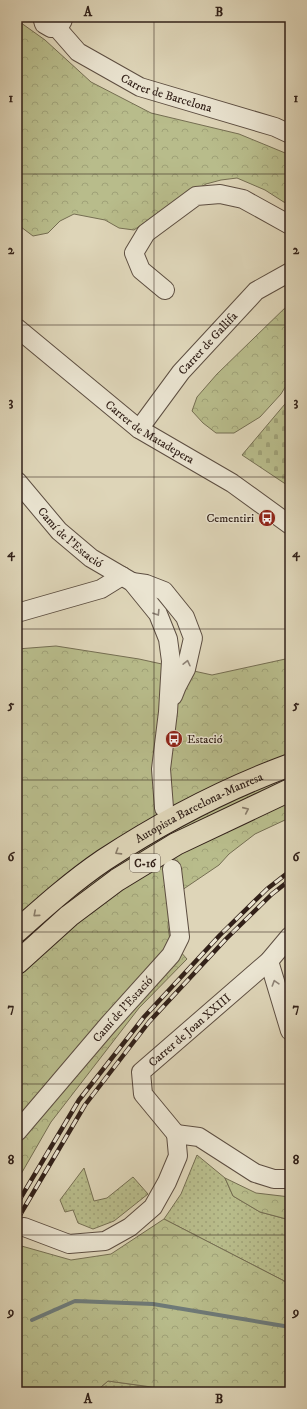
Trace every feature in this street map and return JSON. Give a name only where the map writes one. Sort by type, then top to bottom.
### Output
[{"type":"highway","name":"Autopista Barcelona-Manresa","points":[[17,931],[55,898],[104,861],[164,823],[226,791],[290,766]]},
{"type":"highway","name":"Autopista Barcelona-Manresa","points":[[17,963],[69,916],[117,880],[176,844],[290,790]]},
{"type":"highway","points":[[17,981],[61,938],[120,891],[216,824]]},
{"type":"street","name":"Carrer de Barcelona","points":[[42,17],[43,22],[47,27],[53,29],[60,22],[78,52],[140,87],[275,127],[290,134]]},
{"type":"street","points":[[165,290],[141,270],[134,253],[146,233],[196,196],[220,194],[243,199],[290,225]]},
{"type":"street","name":"Carrer de Gallifa","points":[[139,429],[181,372],[256,291],[290,272]]},
{"type":"street","name":"Carrer de Matadepera","points":[[17,328],[139,429],[232,483],[290,525]]},
{"type":"street","name":"Camí de l'Estació","points":[[17,481],[59,531],[91,558],[127,579],[164,591],[186,617],[193,638],[186,669],[177,686],[168,712]]},
{"type":"street","points":[[17,613],[101,589],[127,579]]},
{"type":"street","name":"Camí de l'Estació","points":[[127,579],[158,614],[168,639],[171,661],[168,712],[161,769],[164,808]]},
{"type":"street","name":"Camí de l'Estació","points":[[17,1132],[171,955],[180,937],[172,869]]},
{"type":"street","name":"Carrer de Joan XXIII","points":[[176,1134],[143,1094],[141,1072],[269,961],[290,936]]},
{"type":"street","points":[[269,961],[290,1031]]},
{"type":"street","points":[[24,1227],[69,1244],[105,1241],[130,1227],[153,1208],[167,1182],[178,1156],[176,1134],[199,1137],[255,1173],[274,1179],[290,1179]]},
{"type":"green space","points":[[17,20],[45,40],[91,82],[151,113],[239,134],[290,155],[290,206],[265,190],[237,178],[206,184],[134,230],[119,228],[105,220],[74,214],[60,221],[48,233],[33,236],[17,224]]},
{"type":"green space","points":[[290,303],[290,379],[281,394],[260,417],[234,433],[216,433],[203,423],[192,411],[197,397],[217,374]]},
{"type":"green space","points":[[290,398],[290,487],[242,455]]},
{"type":"green space","points":[[56,646],[139,659],[212,675],[290,658],[290,819],[255,834],[229,854],[219,865],[185,888],[170,902],[168,927],[170,940],[187,959],[139,1008],[51,1122],[17,1181],[17,649]]},
{"type":"green space","points":[[197,1155],[225,1178],[233,1196],[260,1212],[290,1220],[290,1284],[164,1219],[181,1194]]},
{"type":"green space","points":[[84,1168],[94,1201],[107,1198],[133,1177],[148,1194],[114,1221],[93,1229],[78,1223],[73,1210],[65,1212],[60,1200]]},
{"type":"green space","points":[[225,1178],[256,1193],[290,1197],[290,1220],[260,1212],[233,1196]]},
{"type":"green space","points":[[164,1219],[290,1284],[290,1392],[173,1392],[166,1389],[108,1381],[95,1392],[17,1392],[18,1245],[71,1260],[111,1254]]},
{"type":"green space","points":[[108,1381],[166,1389],[173,1392],[95,1392]]},
{"type":"waterway","points":[[32,1320],[75,1301],[153,1304],[290,1327]]},
{"type":"railway","points":[[17,1204],[79,1100],[144,1017],[220,935],[267,889],[290,871]]},
{"type":"railway","points":[[17,1220],[85,1105],[149,1022],[226,939],[272,894],[290,880]]},
{"type":"place","name":"Cementiri","points":[[267,518]]},
{"type":"place","name":"Estació","points":[[174,739]]}]
